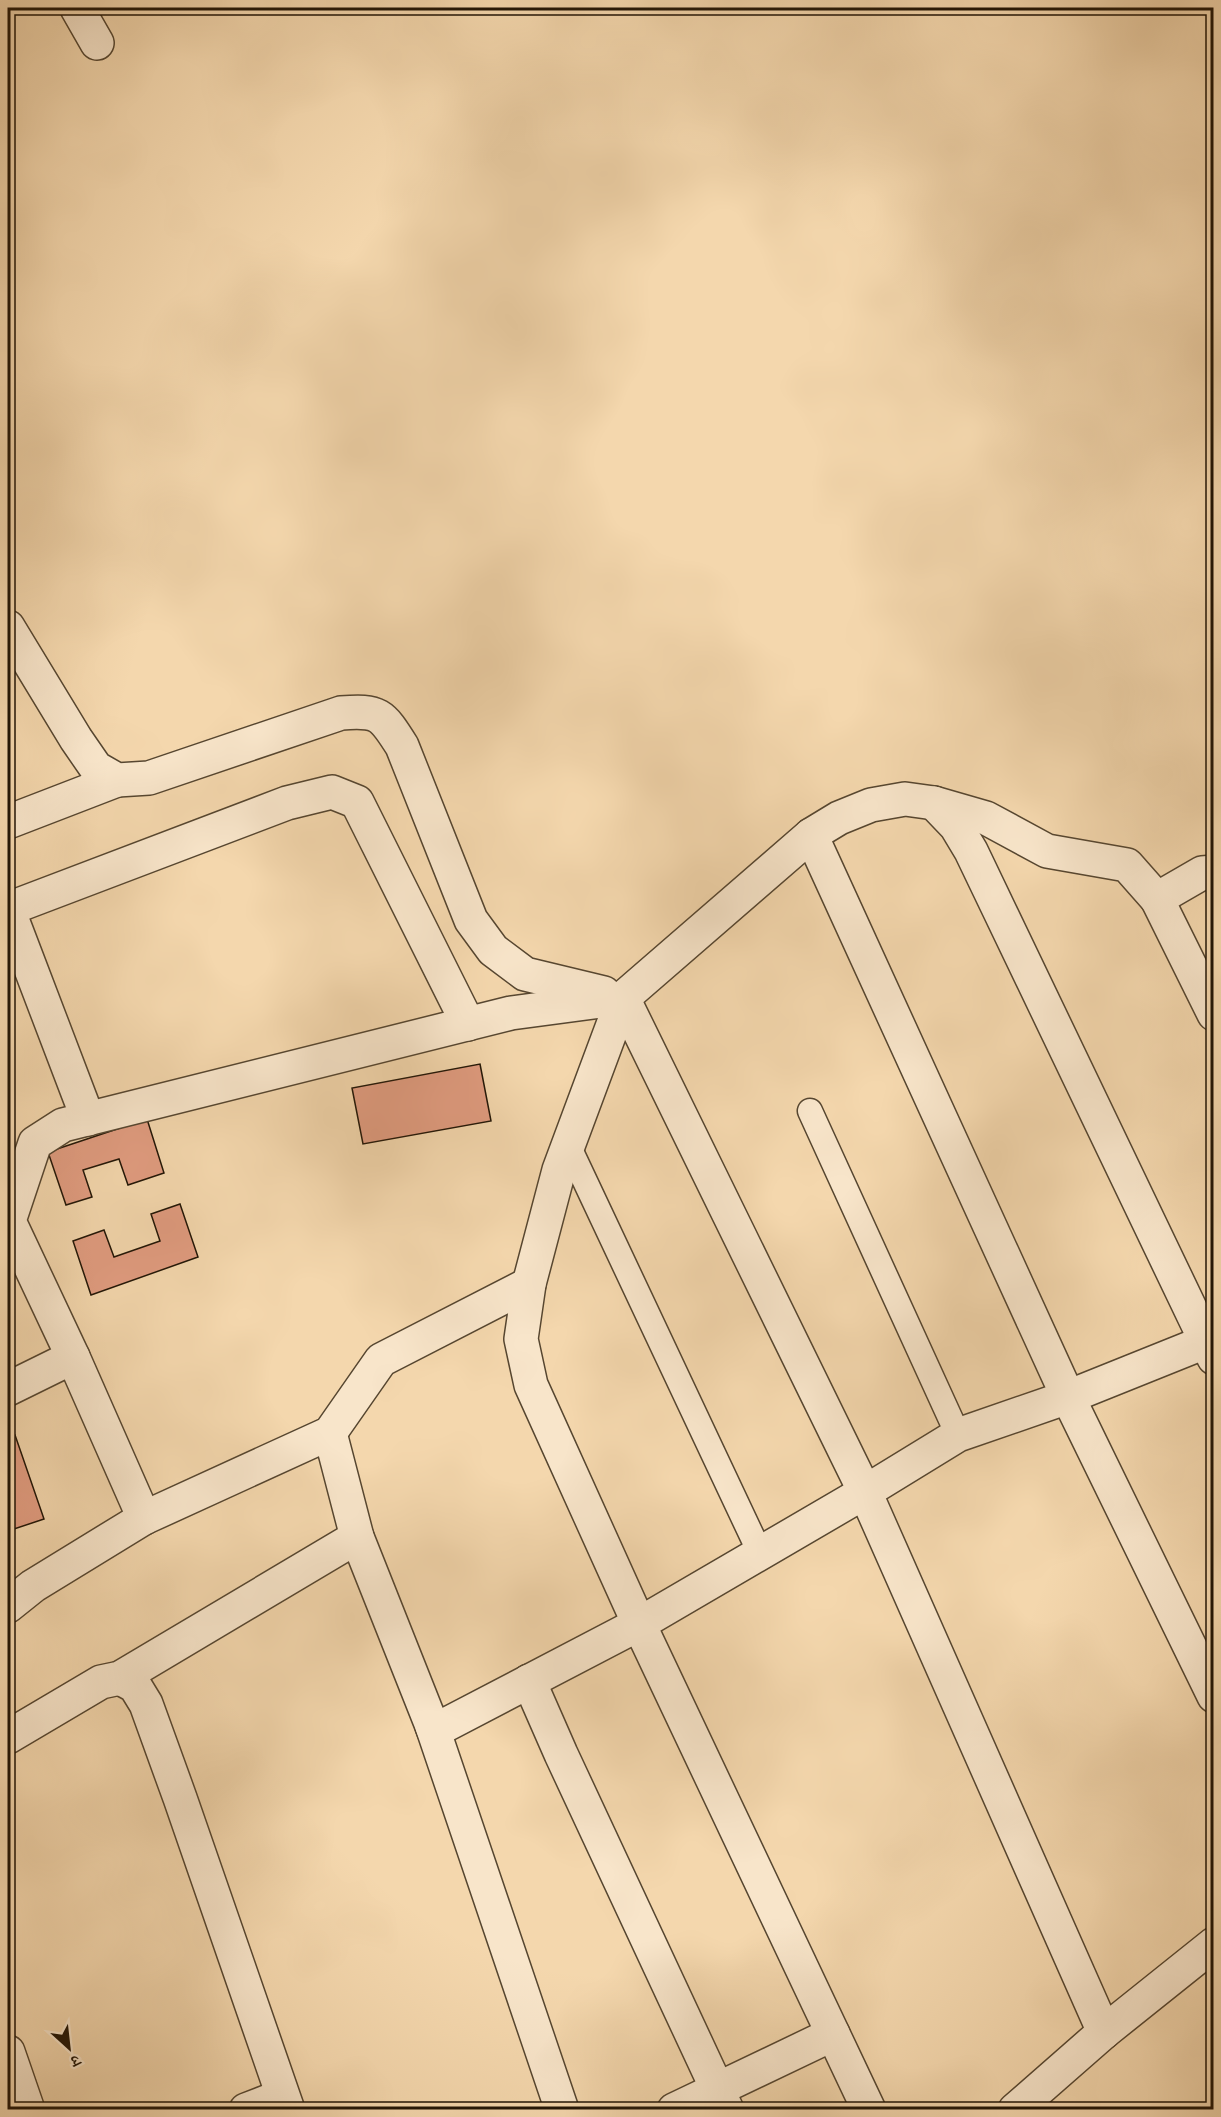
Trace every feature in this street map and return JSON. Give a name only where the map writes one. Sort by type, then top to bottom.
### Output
[{"type":"street","points":[[76,8],[97,43]]},
{"type":"street","points":[[8,627],[96,768],[117,780]]},
{"type":"street","points":[[8,822],[117,780],[149,778],[341,713],[368,711],[387,722],[402,746],[471,920],[493,950],[525,974],[623,998]]},
{"type":"street","points":[[87,1119],[8,909],[288,803],[332,792],[357,802],[468,1024]]},
{"type":"street","points":[[869,2109],[639,1624],[531,1385],[521,1339],[529,1284],[559,1170],[623,998],[811,834],[839,818],[871,805],[905,799],[934,803],[986,818],[1047,851],[1127,866],[1157,900],[1214,1014]]},
{"type":"street","points":[[432,1726],[434,1731],[639,1624],[866,1492],[958,1435],[1211,1345],[971,851],[956,826],[934,803]]},
{"type":"street","points":[[811,834],[1068,1397],[1214,1696]]},
{"type":"street","points":[[1157,900],[1202,873],[1214,872]]},
{"type":"street","points":[[144,1518],[73,1357],[9,1221],[34,1143],[63,1125],[511,1013],[623,998]]},
{"type":"street","points":[[623,998],[866,1492],[1104,2032]]},
{"type":"street","points":[[8,1606],[33,1586],[144,1518],[330,1433],[381,1360],[529,1284]]},
{"type":"street","points":[[8,1389],[73,1357]]},
{"type":"street","points":[[330,1433],[357,1537],[432,1726],[562,2109]]},
{"type":"street","points":[[8,1737],[101,1682],[120,1678],[357,1537]]},
{"type":"street","points":[[120,1678],[135,1686],[146,1704],[285,2103],[246,2109]]},
{"type":"street","points":[[530,1681],[561,1754],[722,2099]]},
{"type":"street","points":[[1015,2109],[1104,2032],[1214,1944]]},
{"type":"street","points":[[674,2109],[722,2099],[833,2034]]},
{"type":"street","points":[[8,2052],[28,2109]]},
{"type":"lane","points":[[810,1111],[958,1435]]},
{"type":"lane","points":[[568,1146],[760,1553]]},
{"type":"building","points":[[480,1064],[491,1121],[363,1144],[352,1088]]},
{"type":"building","points":[[147,1119],[164,1173],[128,1185],[119,1159],[83,1170],[92,1197],[66,1205],[48,1152]]},
{"type":"building","points":[[180,1204],[198,1257],[91,1295],[73,1241],[104,1230],[114,1257],[160,1241],[151,1214]]},
{"type":"building","points":[[15,1435],[44,1519],[8,1531],[8,1438]]}]
